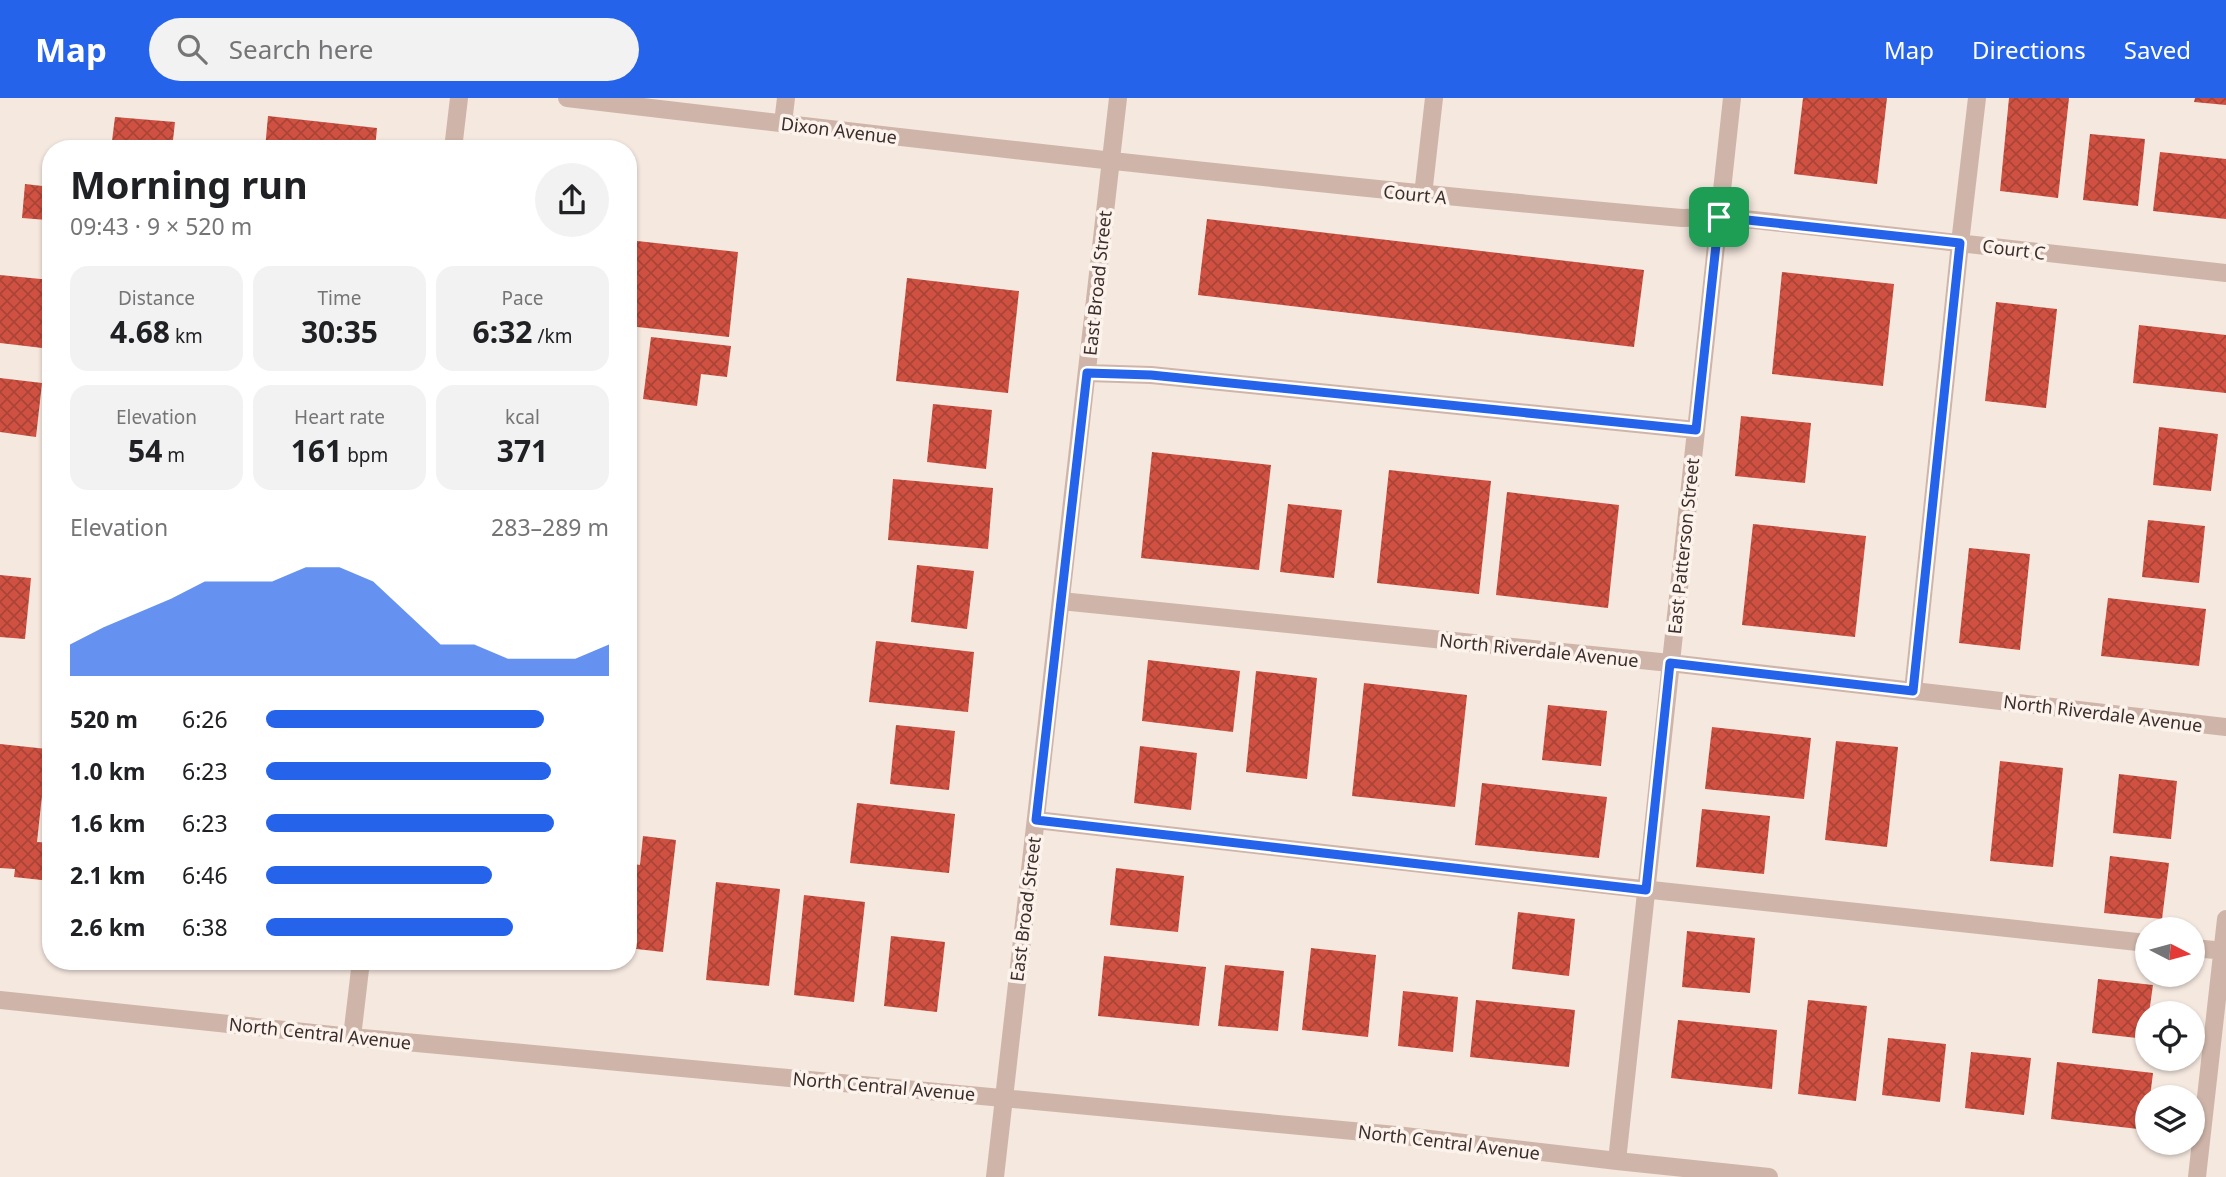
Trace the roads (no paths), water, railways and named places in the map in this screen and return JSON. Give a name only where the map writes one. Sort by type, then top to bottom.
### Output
[{"type":"street","points":[[454,140],[459,98]]},
{"type":"street","name":"Dixon Avenue","points":[[567,98],[1111,161]]},
{"type":"street","points":[[783,123],[786,98]]},
{"type":"street","name":"East Broad Street","points":[[995,1177],[1118,98]]},
{"type":"street","points":[[1423,195],[1434,98]]},
{"type":"street","name":"East Patterson Street","points":[[1617,1161],[1732,98]]},
{"type":"street","points":[[1913,691],[1978,98]]},
{"type":"street","name":"Court A","points":[[1111,161],[1423,195],[1682,218],[1719,217]]},
{"type":"street","name":"Court C","points":[[1719,217],[2226,273]]},
{"type":"street","points":[[1087,373],[1151,375],[1696,430]]},
{"type":"street","name":"North Riverdale Avenue","points":[[1061,601],[1670,663],[2226,727]]},
{"type":"street","points":[[1036,820],[1646,890],[2135,942]]},
{"type":"street","points":[[2197,1177],[2226,919]]},
{"type":"street","points":[[2205,949],[2224,951]]},
{"type":"street","points":[[352,1037],[360,970]]},
{"type":"street","name":"North Central Avenue","points":[[0,1000],[352,1037],[1395,1135],[1769,1177]]}]
